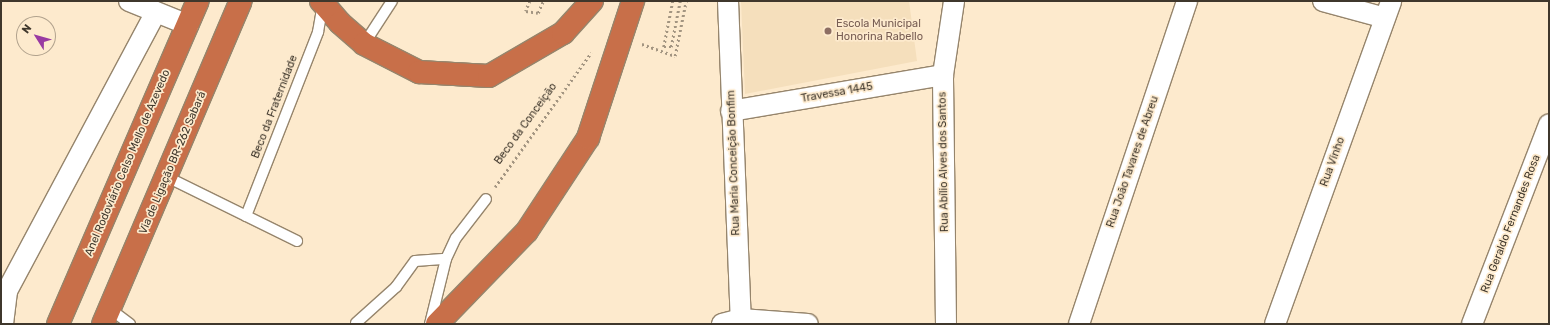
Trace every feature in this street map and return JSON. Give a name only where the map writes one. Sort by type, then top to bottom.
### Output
[{"type":"highway","name":"Anel Rodoviário Celso Mello de Azevedo","points":[[58,324],[198,1]]},
{"type":"highway","name":"Via de Ligação BR-262 Sabará","points":[[107,316],[241,1]]},
{"type":"highway","points":[[322,3],[364,44],[419,72],[489,76],[563,32],[592,1]]},
{"type":"highway","points":[[436,324],[527,231],[588,138],[632,1]]},
{"type":"street","points":[[129,1],[158,6],[188,25]]},
{"type":"street","name":"Rua Maria Conceição Bonfim","points":[[728,1],[731,111],[741,321]]},
{"type":"street","name":"Rua Abílio Alves dos Santos","points":[[946,324],[943,75],[954,1]]},
{"type":"street","name":"Rua João Tavares de Abreu","points":[[1079,324],[1187,1]]},
{"type":"street","points":[[1324,1],[1388,10]]},
{"type":"street","points":[[3,324],[4,288],[158,6]]},
{"type":"street","name":"Rua Vinho","points":[[1275,324],[1388,10]]},
{"type":"street","name":"Travessa 1445","points":[[731,111],[943,75]]},
{"type":"street","name":"Rua Geraldo Fernandes Rosa","points":[[1472,324],[1549,124]]},
{"type":"street","points":[[722,324],[741,321],[808,324]]},
{"type":"lane","points":[[364,44],[392,1]]},
{"type":"lane","name":"Beco da Fraternidade","points":[[246,216],[318,32],[322,3]]},
{"type":"lane","points":[[167,177],[297,241]]},
{"type":"lane","points":[[430,324],[446,259],[456,238],[486,199]]},
{"type":"lane","points":[[356,323],[396,287],[415,261],[446,259]]},
{"type":"lane","points":[[452,324],[462,297]]},
{"type":"lane","points":[[107,316],[130,324]]},
{"type":"path","points":[[530,1],[526,11],[538,13],[543,1]]},
{"type":"path","points":[[673,1],[664,47],[671,47],[680,1]]},
{"type":"path","points":[[621,36],[675,56],[686,1]]},
{"type":"path","name":"Beco da Conceição","points":[[486,199],[594,50]]},
{"type":"shaded area","name":"Escola Municipal Honorina Rabello","points":[[741,1],[909,1],[917,61],[745,94]]},
{"type":"place","name":"Escola Municipal Honorina Rabello","points":[[828,31]]}]
